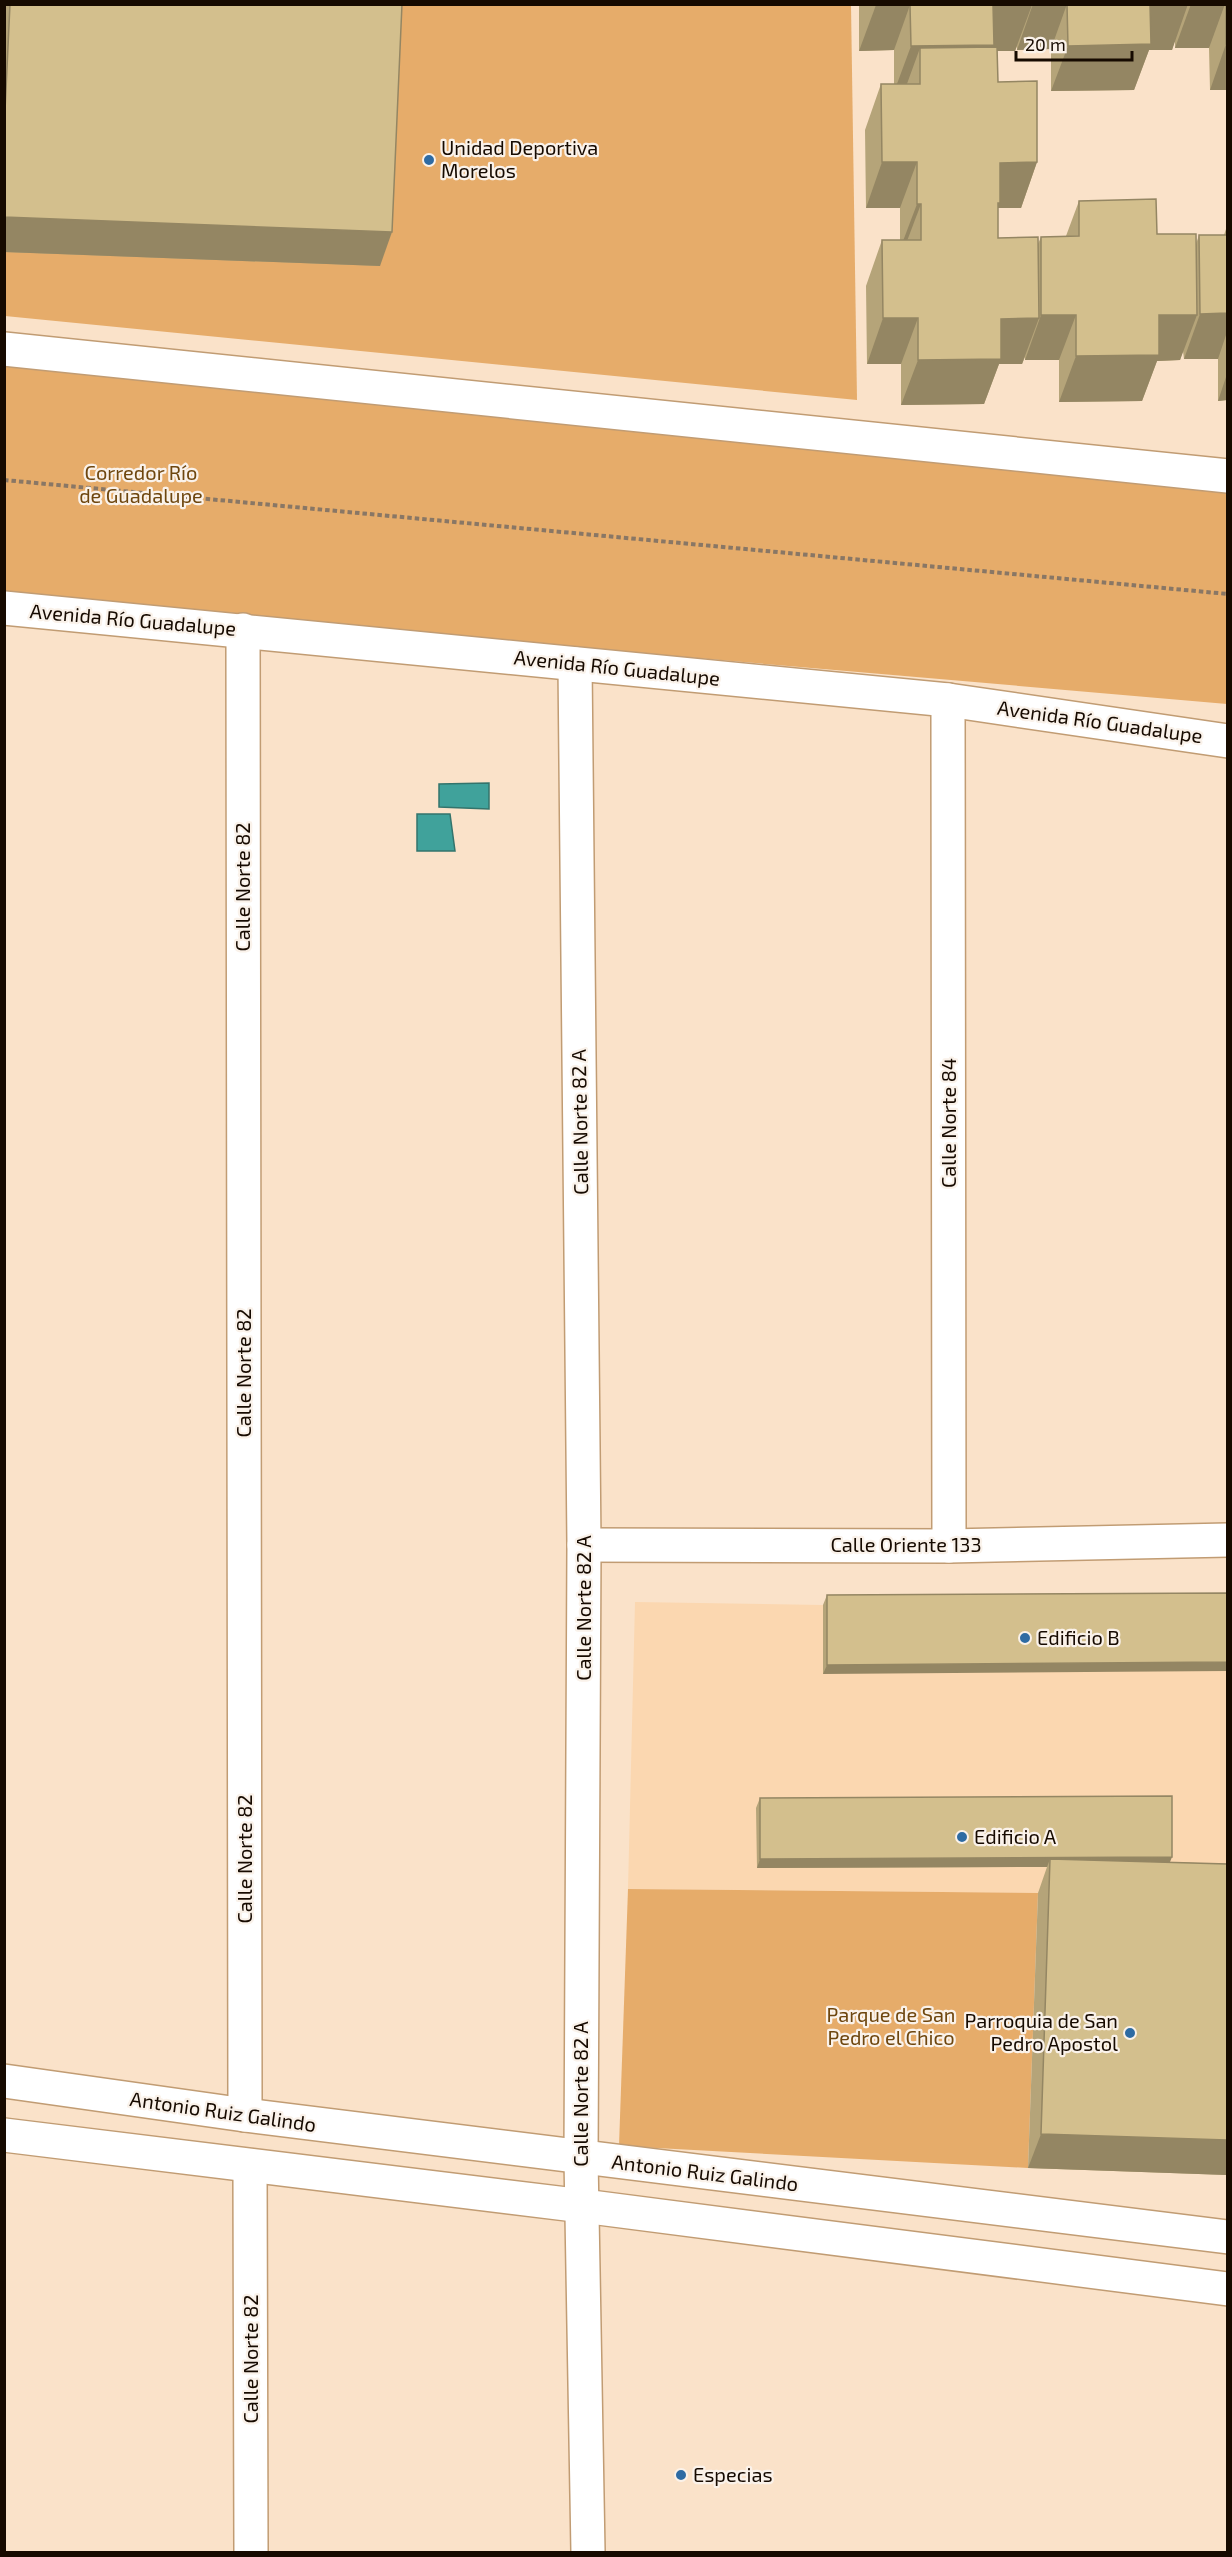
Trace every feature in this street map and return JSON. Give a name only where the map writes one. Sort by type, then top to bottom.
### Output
[{"type":"street","points":[[4,349],[1227,476]]},
{"type":"street","name":"Avenida Río Guadalupe","points":[[4,608],[948,700],[1227,741]]},
{"type":"street","name":"Calle Norte 82","points":[[243,630],[245,2115]]},
{"type":"street","name":"Calle Norte 82 A","points":[[575,664],[584,1545],[581,2158],[588,2553]]},
{"type":"street","name":"Calle Norte 84","points":[[948,700],[949,1546]]},
{"type":"street","name":"Calle Oriente 133","points":[[584,1545],[949,1546],[1227,1540]]},
{"type":"street","name":"Antonio Ruiz Galindo","points":[[4,2081],[245,2115],[581,2158],[1227,2237]]},
{"type":"street","points":[[4,2135],[583,2206],[1227,2289]]},
{"type":"street","name":"Calle Norte 82","points":[[250,2166],[251,2553]]},
{"type":"path","points":[[4,480],[1227,594]]},
{"type":"shaded area","points":[[635,1602],[823,1605],[1227,1603],[1227,1899],[1038,1893],[628,1889]]},
{"type":"green space","name":"Unidad Deportiva Morelos","points":[[4,5],[851,5],[857,400],[5,316]]},
{"type":"green space","name":"Corredor Río de Guadalupe","points":[[4,346],[1227,464],[1227,704],[5,598]]},
{"type":"green space","name":"Parque de San Pedro el Chico","points":[[628,1889],[1038,1893],[1028,2168],[619,2146]]},
{"type":"water","points":[[489,783],[489,809],[439,807],[439,784]]},
{"type":"water","points":[[417,814],[450,814],[455,851],[417,851]]},
{"type":"building","points":[[10,4],[402,4],[392,232],[4,217],[4,132]]},
{"type":"building","points":[[876,4],[1032,5],[993,5],[994,45],[911,46],[910,5]]},
{"type":"building","points":[[1067,4],[1164,4],[1150,5],[1151,44],[1068,46]]},
{"type":"building","points":[[1227,4],[1227,44],[1226,44]]},
{"type":"building","points":[[997,47],[998,82],[1037,81],[1037,162],[1000,163],[998,238],[1038,237],[1039,318],[1001,319],[1001,359],[918,360],[918,318],[883,318],[882,240],[921,240],[921,204],[917,204],[917,162],[882,162],[881,84],[920,84],[920,48]]},
{"type":"building","points":[[1156,199],[1157,234],[1196,234],[1197,315],[1159,315],[1159,355],[1076,356],[1076,315],[1041,315],[1041,237],[1079,236],[1079,201]]},
{"type":"building","points":[[1199,235],[1227,235],[1227,313],[1200,314]]},
{"type":"building","name":"Edificio B","points":[[1227,1593],[1227,1662],[827,1665],[827,1595]]},
{"type":"building","name":"Edificio A","points":[[1172,1796],[1172,1857],[760,1859],[760,1798]]},
{"type":"building","name":"Parroquia de San Pedro Apostol","points":[[1050,1859],[1227,1864],[1227,2140],[1041,2134]]},
{"type":"place","name":"Unidad Deportiva Morelos","points":[[429,160]]},
{"type":"place","name":"Edificio B","points":[[1025,1638]]},
{"type":"place","name":"Edificio A","points":[[962,1837]]},
{"type":"place","name":"Parroquia de San Pedro Apostol","points":[[1130,2033]]},
{"type":"place","name":"Especias","points":[[681,2475]]}]
